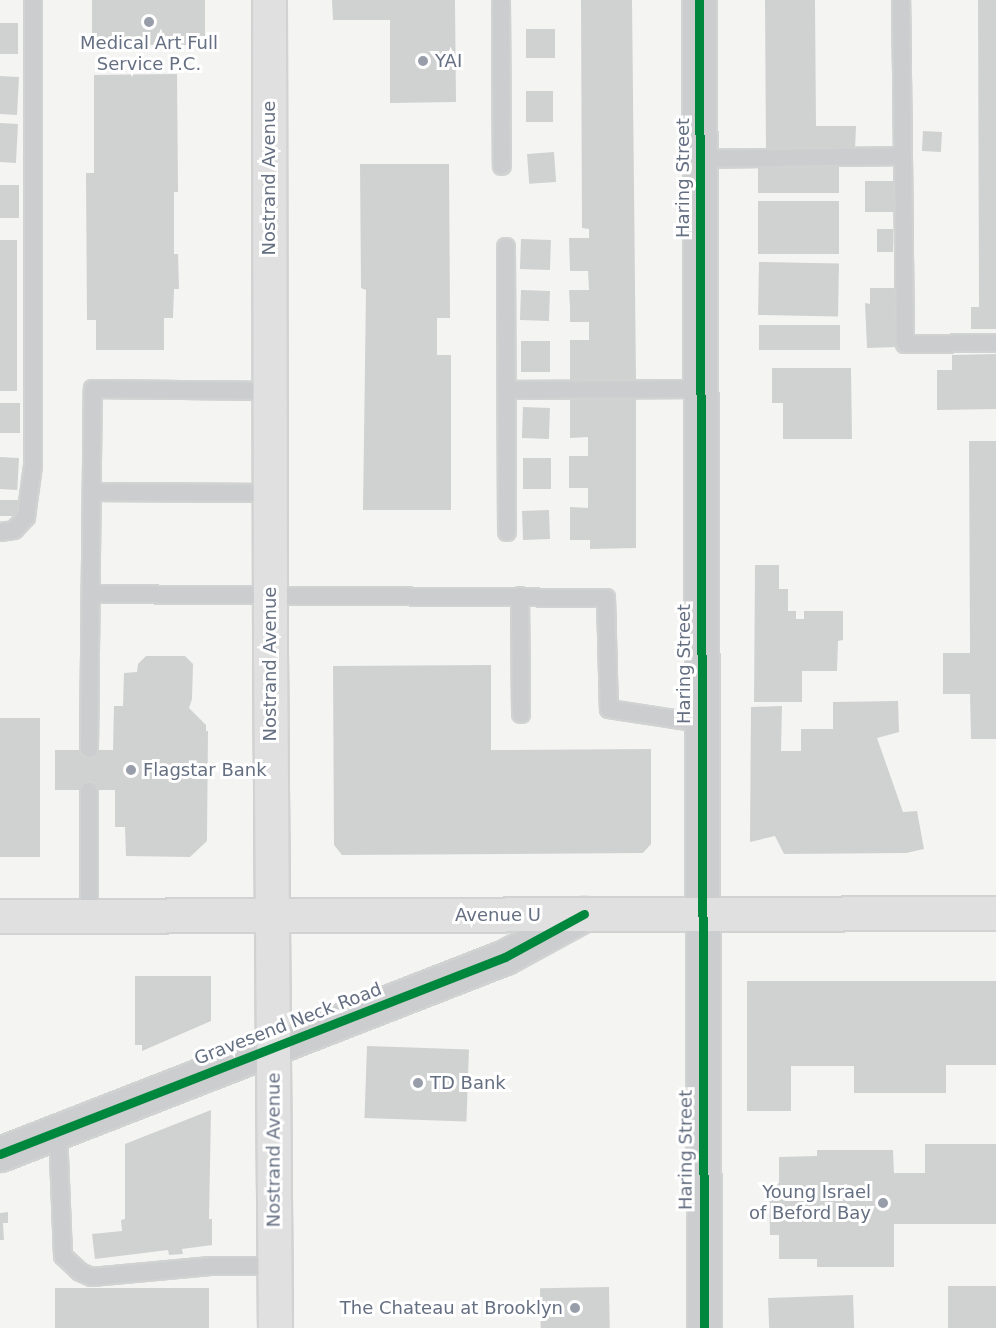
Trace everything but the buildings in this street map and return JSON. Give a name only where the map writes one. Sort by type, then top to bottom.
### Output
[{"type":"main road","name":"Nostrand Avenue","points":[[269,0],[275,1328]]},
{"type":"main road","name":"Avenue U","points":[[0,916],[996,914]]},
{"type":"street","name":"Haring Street","points":[[699,0],[704,1328]]},
{"type":"street","name":"Gravesend Neck Road","points":[[0,1154],[505,957],[584,914]]},
{"type":"lane","points":[[0,532],[14,530],[26,517],[33,466],[33,0]]},
{"type":"lane","points":[[501,0],[502,166]]},
{"type":"lane","points":[[901,0],[905,344],[996,343]]},
{"type":"lane","points":[[699,159],[903,156]]},
{"type":"lane","points":[[506,247],[507,532]]},
{"type":"lane","points":[[89,750],[93,389],[270,391]]},
{"type":"lane","points":[[507,390],[700,389]]},
{"type":"lane","points":[[92,492],[270,493]]},
{"type":"lane","points":[[91,594],[606,598],[609,709],[701,723]]},
{"type":"lane","points":[[520,596],[520,714]]},
{"type":"lane","points":[[89,791],[89,916]]},
{"type":"lane","points":[[58,1131],[63,1256],[80,1272],[92,1277],[210,1266],[275,1266]]},
{"type":"cycle path","points":[[699,0],[704,1328]]},
{"type":"cycle path","points":[[0,1154],[505,957],[584,914]]},
{"type":"place","name":"Medical Art Full Service P.C.","points":[[149,22]]},
{"type":"place","name":"YAI","points":[[423,61]]},
{"type":"place","name":"Flagstar Bank","points":[[131,770]]},
{"type":"place","name":"TD Bank","points":[[418,1083]]},
{"type":"place","name":"Young Israel of Beford Bay","points":[[883,1203]]},
{"type":"place","name":"The Chateau at Brooklyn","points":[[575,1308]]}]
